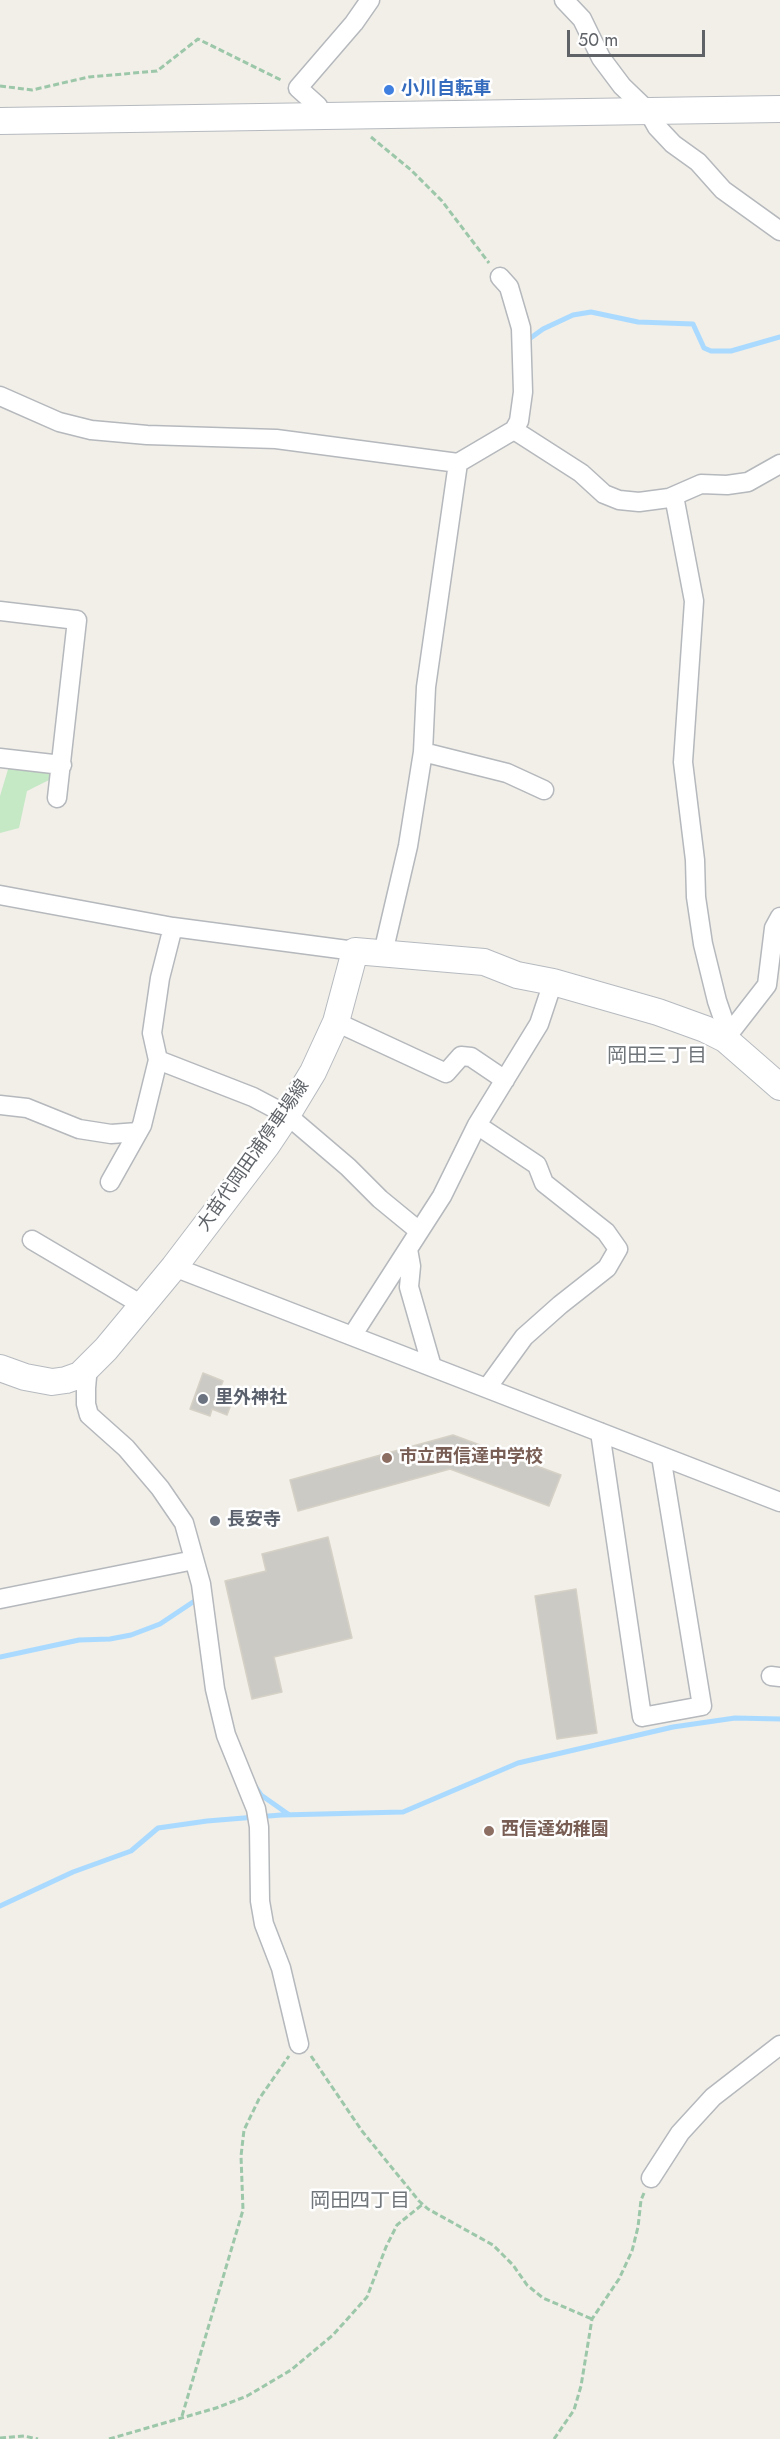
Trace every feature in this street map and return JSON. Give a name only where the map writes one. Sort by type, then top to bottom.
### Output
[{"type":"main road","points":[[0,121],[780,110]]},
{"type":"main road","points":[[355,951],[484,962],[517,975],[553,982],[658,1012],[727,1036],[780,1087]]},
{"type":"main road","name":"大苗代岡田浦停車場線","points":[[0,1369],[52,1382],[80,1375],[142,1305],[174,1267],[267,1145],[313,1072],[336,1022],[355,951]]},
{"type":"street","points":[[318,116],[318,106],[298,88],[354,23],[370,0]]},
{"type":"street","points":[[564,0],[582,19],[601,58],[622,86],[648,111],[665,136],[698,162],[723,190],[780,231]]},
{"type":"street","points":[[0,396],[59,422],[91,430],[147,435],[276,439],[458,463],[514,430],[519,421],[523,392],[521,328],[509,287],[500,278]]},
{"type":"street","points":[[514,430],[581,473],[604,494],[619,500],[639,502],[674,496],[701,484],[727,485],[748,482],[780,464]]},
{"type":"street","points":[[383,953],[408,846],[423,753],[426,687],[458,463]]},
{"type":"street","points":[[674,496],[694,601],[683,762],[695,860],[696,897],[704,944],[727,1036]]},
{"type":"street","points":[[0,611],[77,620],[57,798]]},
{"type":"street","points":[[423,753],[507,773],[544,790]]},
{"type":"street","points":[[0,758],[62,765]]},
{"type":"street","points":[[0,895],[173,927],[355,951]]},
{"type":"street","points":[[727,1036],[767,985],[774,928],[780,917]]},
{"type":"street","points":[[110,1182],[142,1125],[158,1060],[152,1033],[160,978],[173,927]]},
{"type":"street","points":[[352,1336],[442,1196],[477,1125],[539,1024],[553,982]]},
{"type":"street","points":[[336,1022],[446,1073],[461,1056],[471,1057],[505,1080]]},
{"type":"street","points":[[158,1060],[253,1097],[287,1115],[419,1231]]},
{"type":"street","points":[[0,1105],[27,1108],[79,1129],[111,1134],[138,1132]]},
{"type":"street","points":[[477,1125],[537,1165],[544,1184],[606,1232],[618,1248],[607,1268],[524,1337],[487,1388]]},
{"type":"street","points":[[32,1240],[142,1305]]},
{"type":"street","points":[[408,1249],[411,1266],[409,1287],[432,1367]]},
{"type":"street","points":[[174,1267],[780,1502]]},
{"type":"street","points":[[88,1366],[86,1404],[89,1415],[126,1448],[160,1488],[184,1523],[201,1584],[215,1689],[225,1735],[256,1809],[264,1924],[281,1968],[298,2044]]},
{"type":"street","points":[[600,1432],[642,1717],[702,1706],[661,1456]]},
{"type":"street","points":[[0,1599],[194,1560]]},
{"type":"street","points":[[651,2178],[680,2133],[713,2097],[780,2045]]},
{"type":"path","points":[[0,86],[32,90],[89,77],[157,71],[198,39],[298,88]]},
{"type":"path","points":[[362,115],[364,132],[411,170],[442,201],[500,278]]},
{"type":"path","points":[[182,2416],[243,2210],[241,2156],[244,2130],[264,2091],[298,2044],[313,2058],[362,2131],[423,2204],[493,2245],[513,2265],[527,2284],[543,2298],[592,2319]]},
{"type":"path","points":[[554,2439],[574,2410],[581,2386],[592,2319],[619,2279],[632,2251],[638,2227],[640,2200],[651,2178]]},
{"type":"path","points":[[109,2439],[216,2408],[247,2396],[291,2370],[333,2335],[367,2297],[397,2225],[423,2204]]},
{"type":"path","points":[[0,2438],[24,2436],[38,2439]]},
{"type":"green space","points":[[9,766],[44,770],[55,777],[27,791],[19,828],[0,833],[0,796]]},
{"type":"building","points":[[203,1373],[223,1381],[220,1389],[235,1394],[227,1415],[212,1409],[210,1416],[190,1409]]},
{"type":"building","points":[[453,1435],[561,1475],[549,1506],[450,1469],[298,1511],[290,1480]]},
{"type":"building","points":[[328,1537],[352,1638],[274,1657],[282,1692],[252,1699],[225,1581],[266,1571],[262,1554]]},
{"type":"building","points":[[576,1589],[597,1733],[557,1739],[535,1596]]},
{"type":"waterway","points":[[525,342],[543,329],[573,315],[591,312],[638,322],[693,324],[704,348],[711,351],[731,351],[780,337]]},
{"type":"waterway","points":[[0,1657],[79,1640],[110,1639],[131,1635],[160,1624],[193,1602],[200,1603]]},
{"type":"waterway","points":[[0,1906],[73,1872],[131,1851],[158,1828],[207,1821],[281,1815],[403,1812],[518,1763],[673,1727],[735,1718],[780,1719]]},
{"type":"waterway","points":[[255,1786],[261,1795],[288,1814]]},
{"type":"place","name":"小川自転車","points":[[389,90]]},
{"type":"place","name":"里外神社","points":[[203,1399]]},
{"type":"place","name":"市立西信達中学校","points":[[387,1458]]},
{"type":"place","name":"長安寺","points":[[215,1521]]},
{"type":"place","name":"西信達幼稚園","points":[[489,1831]]},
{"type":"district","name":"岡田三丁目","points":[[657,1057]]},
{"type":"district","name":"岡田四丁目","points":[[360,2202]]}]
